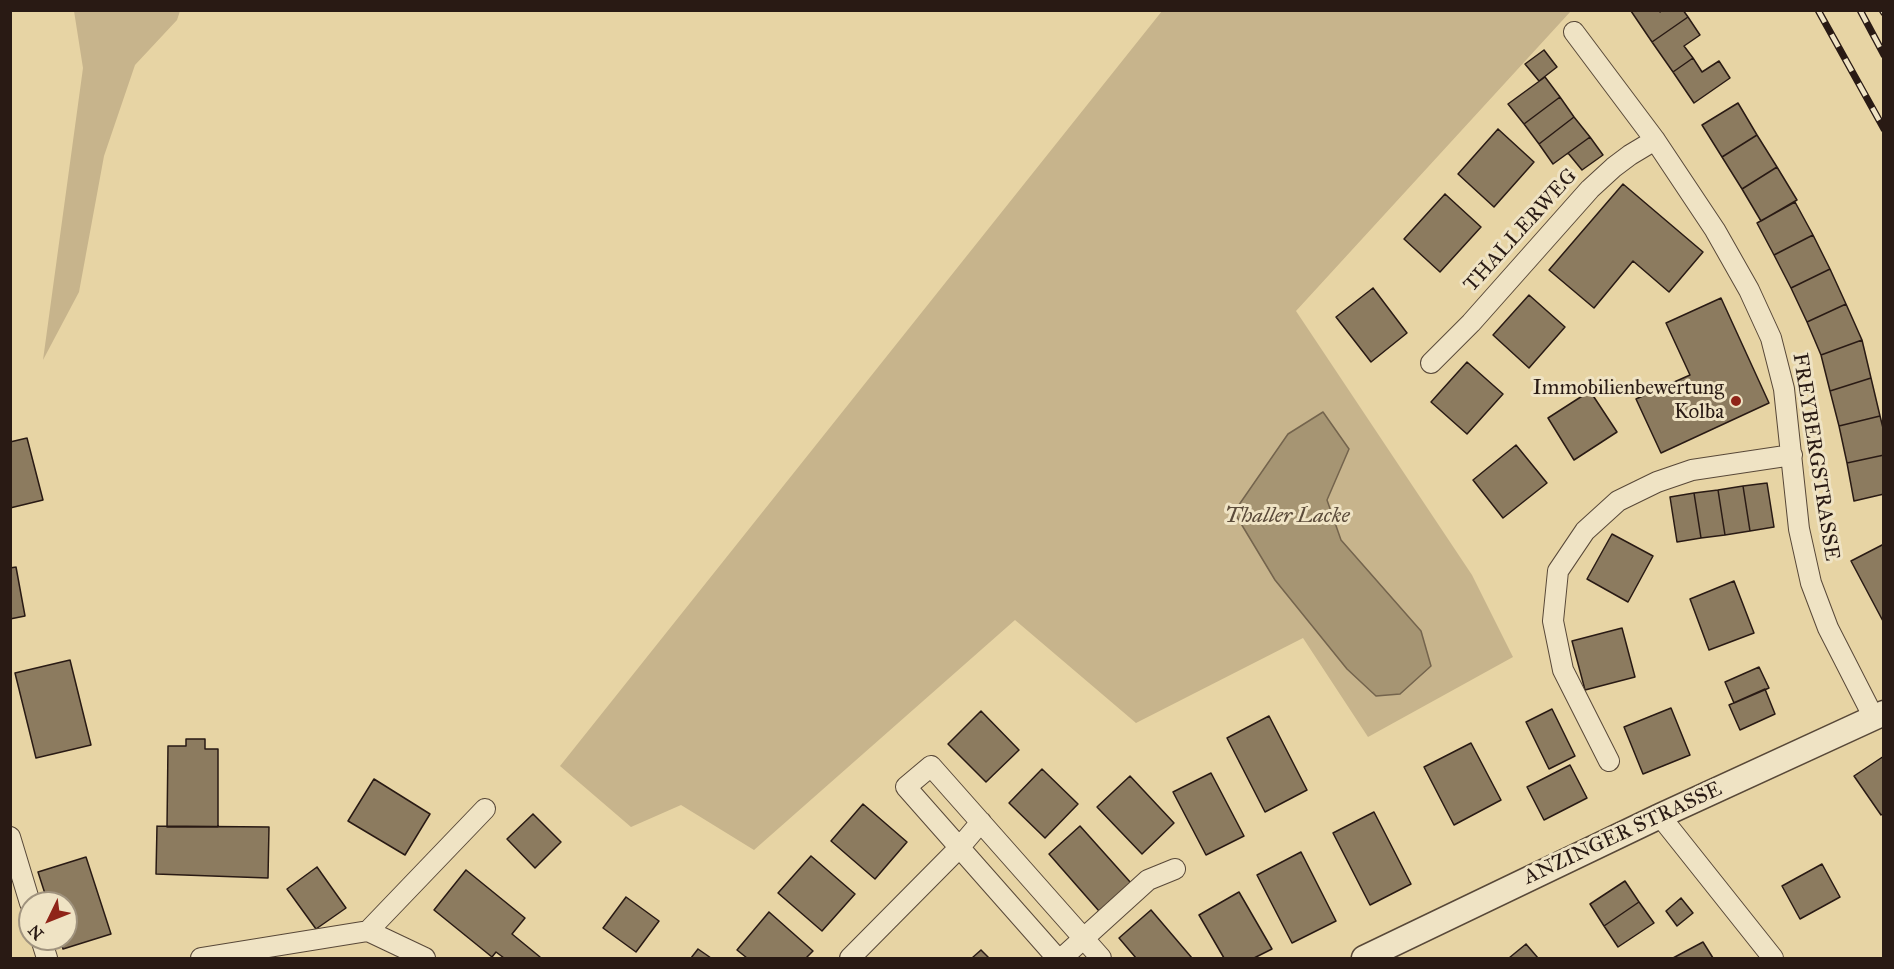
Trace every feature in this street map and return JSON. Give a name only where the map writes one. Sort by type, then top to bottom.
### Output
[{"type":"street","name":"FREYBERGSTRASSE","points":[[1574,32],[1655,140],[1715,230],[1749,291],[1771,338],[1784,389],[1799,529],[1810,583],[1828,628],[1879,716]]},
{"type":"street","name":"THALLERWEG","points":[[1431,363],[1471,323],[1590,189],[1630,155],[1655,140]]},
{"type":"street","points":[[1609,761],[1563,670],[1553,621],[1558,571],[1585,531],[1617,501],[1657,482],[1692,470],[1792,455]]},
{"type":"street","name":"ANZINGER STRASSE","points":[[1364,958],[1660,816],[1879,716]]},
{"type":"street","points":[[1057,958],[906,788],[931,766],[1101,958]]},
{"type":"street","points":[[368,931],[485,809]]},
{"type":"street","points":[[1660,816],[1773,958]]},
{"type":"street","points":[[850,958],[959,848],[981,822]]},
{"type":"street","points":[[10,837],[26,891]]},
{"type":"street","points":[[1062,958],[1148,880],[1175,870]]},
{"type":"street","points":[[201,958],[368,931],[425,958]]},
{"type":"shaded area","points":[[74,11],[180,11],[177,20],[135,65],[104,156],[79,292],[43,360],[83,68]]},
{"type":"shaded area","points":[[1162,11],[1571,11],[1296,311],[1472,575],[1513,657],[1368,737],[1303,638],[1136,723],[1015,620],[754,850],[681,805],[631,827],[560,766]]},
{"type":"water","name":"Thaller Lacke","points":[[1323,412],[1349,449],[1327,500],[1341,540],[1421,631],[1431,666],[1400,694],[1376,696],[1347,669],[1275,580],[1234,512],[1288,434]]},
{"type":"building","points":[[1632,10],[1659,10],[1660,12],[1683,10],[1688,17],[1652,42]]},
{"type":"building","points":[[1688,17],[1700,35],[1684,46],[1693,58],[1673,72],[1652,42]]},
{"type":"building","points":[[1544,50],[1557,67],[1539,81],[1525,64]]},
{"type":"building","points":[[1693,58],[1702,72],[1719,61],[1730,78],[1694,103],[1673,72]]},
{"type":"building","points":[[1545,77],[1560,97],[1524,124],[1508,104]]},
{"type":"building","points":[[1560,97],[1574,117],[1539,144],[1524,124]]},
{"type":"building","points":[[1738,103],[1757,135],[1722,157],[1702,125]]},
{"type":"building","points":[[1574,117],[1590,137],[1553,164],[1539,144]]},
{"type":"building","points":[[1498,129],[1534,162],[1494,207],[1458,174]]},
{"type":"building","points":[[1757,135],[1777,167],[1742,189],[1722,157]]},
{"type":"building","points":[[1590,137],[1603,155],[1582,170],[1568,153]]},
{"type":"building","points":[[1777,167],[1797,200],[1761,221],[1742,189]]},
{"type":"building","points":[[1623,184],[1703,252],[1669,292],[1633,261],[1594,308],[1549,270]]},
{"type":"building","points":[[1445,194],[1481,227],[1440,272],[1404,239]]},
{"type":"building","points":[[1795,202],[1813,235],[1774,255],[1757,223]]},
{"type":"building","points":[[1813,235],[1830,269],[1791,288],[1774,255]]},
{"type":"building","points":[[1830,269],[1846,304],[1807,322],[1791,288]]},
{"type":"building","points":[[1373,288],[1407,333],[1371,362],[1336,317]]},
{"type":"building","points":[[1529,295],[1565,327],[1529,368],[1493,335]]},
{"type":"building","points":[[1721,298],[1769,403],[1661,453],[1636,399],[1690,375],[1666,323]]},
{"type":"building","points":[[1846,304],[1862,340],[1821,355],[1807,322]]},
{"type":"building","points":[[1862,340],[1871,378],[1830,391],[1821,355]]},
{"type":"building","points":[[1467,362],[1503,394],[1467,434],[1431,402]]},
{"type":"building","points":[[1871,378],[1880,416],[1839,426],[1830,391]]},
{"type":"building","points":[[1590,391],[1617,432],[1574,460],[1548,418]]},
{"type":"building","points":[[1880,416],[1884,432],[1884,455],[1847,463],[1839,426]]},
{"type":"building","points":[[27,438],[43,500],[10,508],[10,442]]},
{"type":"building","points":[[1516,445],[1547,483],[1503,518],[1473,480]]},
{"type":"building","points":[[1884,455],[1884,494],[1854,501],[1847,463]]},
{"type":"building","points":[[1767,483],[1774,527],[1750,531],[1743,486]]},
{"type":"building","points":[[1743,486],[1750,531],[1725,535],[1718,490]]},
{"type":"building","points":[[1718,490],[1725,535],[1701,538],[1694,493]]},
{"type":"building","points":[[1694,493],[1701,538],[1677,542],[1670,497]]},
{"type":"building","points":[[1612,534],[1653,556],[1628,602],[1587,579]]},
{"type":"building","points":[[1884,544],[1884,623],[1851,561]]},
{"type":"building","points":[[16,567],[25,616],[10,619],[10,568]]},
{"type":"building","points":[[1734,581],[1754,633],[1709,650],[1690,599]]},
{"type":"building","points":[[1622,628],[1635,677],[1585,690],[1572,641]]},
{"type":"building","points":[[70,660],[91,745],[36,758],[15,673]]},
{"type":"building","points":[[1759,667],[1769,688],[1734,703],[1725,682]]},
{"type":"building","points":[[1765,689],[1775,714],[1740,730],[1729,705]]},
{"type":"building","points":[[1671,708],[1690,755],[1643,774],[1624,727]]},
{"type":"building","points":[[1552,709],[1575,756],[1549,769],[1526,722]]},
{"type":"building","points":[[981,711],[1019,750],[986,782],[948,744]]},
{"type":"building","points":[[1269,716],[1307,790],[1265,812],[1227,738]]},
{"type":"building","points":[[186,739],[205,739],[205,749],[218,749],[218,827],[167,827],[168,746],[186,746]]},
{"type":"building","points":[[1471,743],[1501,800],[1454,825],[1424,767]]},
{"type":"building","points":[[1884,756],[1884,813],[1881,815],[1854,776]]},
{"type":"building","points":[[1570,765],[1587,798],[1544,820],[1527,787]]},
{"type":"building","points":[[1042,769],[1078,804],[1045,838],[1009,803]]},
{"type":"building","points":[[1211,773],[1244,836],[1206,855],[1173,792]]},
{"type":"building","points":[[1130,776],[1174,823],[1142,854],[1097,807]]},
{"type":"building","points":[[374,779],[430,814],[405,855],[348,821]]},
{"type":"building","points":[[863,804],[907,842],[875,879],[831,841]]},
{"type":"building","points":[[1374,812],[1411,884],[1370,905],[1333,833]]},
{"type":"building","points":[[533,814],[561,842],[535,868],[507,839]]},
{"type":"building","points":[[157,826],[269,827],[268,878],[156,874]]},
{"type":"building","points":[[1080,826],[1131,883],[1099,911],[1049,854]]},
{"type":"building","points":[[1301,852],[1336,921],[1292,943],[1257,875]]},
{"type":"building","points":[[811,856],[855,894],[822,931],[778,893]]},
{"type":"building","points":[[86,857],[111,934],[78,944],[78,891],[44,891],[38,872]]},
{"type":"building","points":[[1822,864],[1840,897],[1800,919],[1782,886]]},
{"type":"building","points":[[317,867],[346,908],[316,929],[287,889]]},
{"type":"building","points":[[466,870],[525,918],[512,934],[540,957],[504,958],[496,952],[492,957],[434,910]]},
{"type":"building","points":[[1625,881],[1639,902],[1604,926],[1590,904]]},
{"type":"building","points":[[1239,892],[1272,949],[1254,958],[1224,958],[1199,915]]},
{"type":"building","points":[[626,897],[659,921],[636,952],[603,928]]},
{"type":"building","points":[[1681,898],[1693,913],[1677,926],[1666,911]]},
{"type":"building","points":[[1639,902],[1654,923],[1618,947],[1604,926]]},
{"type":"building","points":[[1151,910],[1192,958],[1136,958],[1119,938]]},
{"type":"building","points":[[769,912],[813,951],[806,958],[747,958],[737,950]]},
{"type":"building","points":[[1703,942],[1713,958],[1673,958]]},
{"type":"building","points":[[1526,944],[1538,958],[1509,958]]},
{"type":"building","points":[[698,949],[711,958],[691,958]]},
{"type":"building","points":[[981,950],[989,958],[972,958]]},
{"type":"railway","points":[[1818,10],[1884,129]]},
{"type":"railway","points":[[1860,10],[1884,55]]},
{"type":"place","name":"Immobilienbewertung Kolba","points":[[1736,401]]}]
